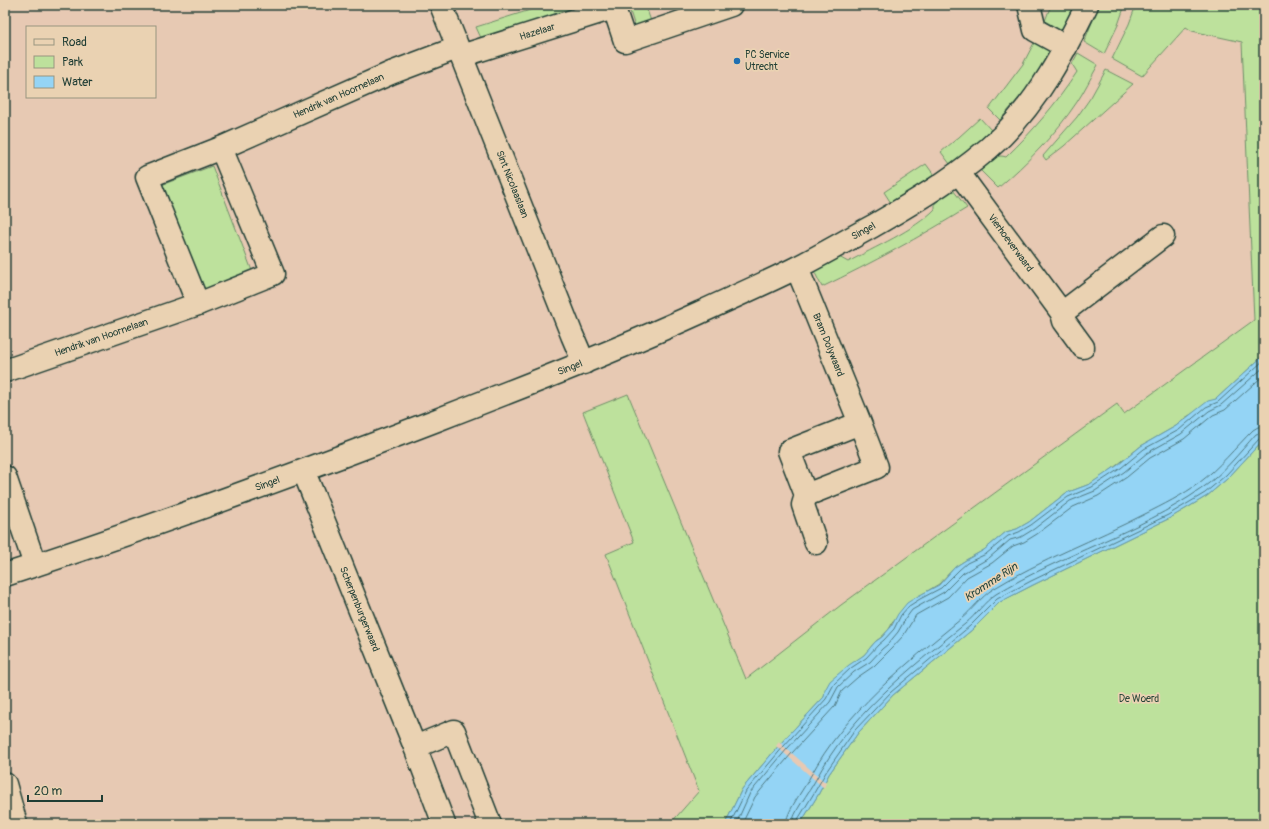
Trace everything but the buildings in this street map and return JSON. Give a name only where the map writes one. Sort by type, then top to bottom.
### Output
[{"type":"street","name":"Sint Nicolaaslaan","points":[[440,5],[584,363]]},
{"type":"street","name":"Hazelaar","points":[[459,52],[613,6],[625,41],[731,5]]},
{"type":"street","points":[[1028,5],[1036,30],[1066,47]]},
{"type":"street","name":"Singel","points":[[5,576],[304,472],[630,344],[797,268],[895,214],[959,173],[1002,136],[1033,100],[1050,75],[1087,5]]},
{"type":"street","name":"Hendrik van Hoornelaan","points":[[198,304],[147,177],[221,148],[391,73],[459,52]]},
{"type":"street","name":"Hendrik van Hoornelaan","points":[[5,371],[198,304],[273,274],[221,148]]},
{"type":"street","name":"Vierhoeverwaard","points":[[959,173],[1062,313],[1064,322],[1083,347]]},
{"type":"street","points":[[1062,313],[1163,236]]},
{"type":"street","name":"Bram Dolywaard","points":[[797,268],[877,467],[806,495]]},
{"type":"street","points":[[816,542],[803,505],[806,495],[789,450],[860,423]]},
{"type":"street","name":"Scherpenburgerwaard","points":[[304,472],[415,747],[444,824]]},
{"type":"street","points":[[5,477],[36,565]]},
{"type":"street","points":[[415,747],[454,731],[490,824]]},
{"type":"street","points":[[5,784],[16,824]]},
{"type":"green space","points":[[546,5],[586,5],[481,38],[476,27]]},
{"type":"green space","points":[[628,5],[650,5],[646,7],[652,24],[636,30]]},
{"type":"green space","points":[[1051,5],[1074,5],[1062,31],[1045,21]]},
{"type":"green space","points":[[1099,5],[1125,5],[1118,25],[1104,54],[1084,42]]},
{"type":"green space","points":[[1136,5],[1264,5],[1264,355],[1216,399],[1185,418],[1176,426],[1141,446],[1107,473],[1090,484],[1066,493],[1029,522],[1017,529],[1006,532],[984,550],[955,567],[939,584],[914,599],[892,623],[886,633],[876,641],[864,655],[835,678],[830,684],[824,697],[781,743],[742,789],[725,824],[670,824],[699,791],[606,554],[634,542],[583,412],[628,394],[746,679],[841,605],[1117,404],[1124,414],[1254,320],[1242,42],[1192,31],[1186,27],[1142,76],[1112,59],[1129,24]]},
{"type":"green space","points":[[1035,41],[1052,51],[1030,85],[1000,120],[989,109],[1023,64]]},
{"type":"green space","points":[[1078,53],[1098,65],[1083,93],[1050,137],[1030,159],[998,188],[980,170],[998,156],[1006,157],[1044,117],[1077,72],[1072,64]]},
{"type":"green space","points":[[1106,70],[1133,84],[1064,146],[1046,160],[1043,156],[1077,117],[1091,97]]},
{"type":"green space","points":[[980,118],[991,130],[966,153],[950,164],[941,152]]},
{"type":"green space","points":[[926,164],[934,175],[891,203],[884,192]]},
{"type":"green space","points":[[212,166],[254,276],[199,297],[156,187]]},
{"type":"green space","points":[[953,190],[967,208],[896,249],[822,287],[814,271],[839,257],[848,262],[893,238],[927,217],[935,209],[935,203]]},
{"type":"green space","name":"De Woerd","points":[[1264,439],[1264,824],[800,824],[829,774],[858,733],[893,695],[973,629],[1000,602],[1170,518],[1207,496],[1228,478]]},
{"type":"water","name":"Kromme Rijn","points":[[1264,355],[1264,439],[1228,478],[1207,496],[1170,518],[1000,602],[973,629],[893,695],[858,733],[829,774],[800,824],[725,824],[742,789],[781,743],[824,697],[825,690],[830,681],[864,655],[875,642],[882,637],[891,627],[898,614],[907,603],[939,585],[955,567],[984,550],[1006,532],[1017,529],[1029,522],[1066,493],[1090,484],[1118,465],[1141,446],[1176,426],[1208,401],[1216,399]]},
{"type":"pier","points":[[779,742],[826,783],[824,788],[776,746]]},
{"type":"place","name":"PC Service Utrecht","points":[[737,61]]}]
